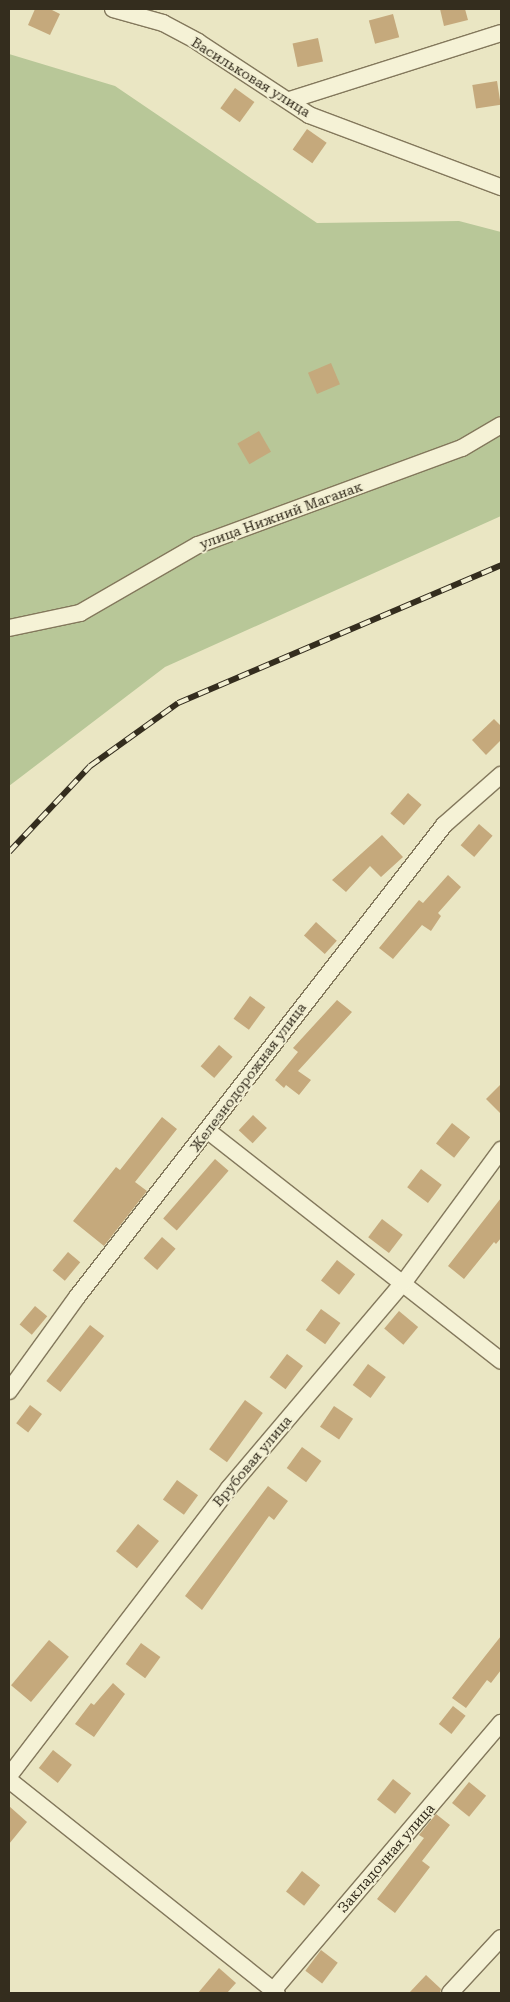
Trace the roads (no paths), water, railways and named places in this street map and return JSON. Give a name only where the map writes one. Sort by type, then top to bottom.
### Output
[{"type":"street","name":"Васильковая улица","points":[[113,9],[163,23],[290,100],[309,115],[465,176],[501,187]]},
{"type":"street","points":[[290,100],[501,33]]},
{"type":"street","name":"улица Нижний Маганак","points":[[9,628],[80,613],[198,544],[462,448],[501,425]]},
{"type":"street","name":"Железнодорожная улица","points":[[9,1391],[77,1297],[444,825],[501,775]]},
{"type":"street","points":[[208,1130],[404,1282],[501,1361]]},
{"type":"street","name":"Врубовая улица","points":[[9,1776],[229,1488],[404,1282],[501,1150]]},
{"type":"street","name":"Закладочная улица","points":[[274,1992],[501,1723]]},
{"type":"street","points":[[9,1780],[274,1992]]},
{"type":"street","points":[[450,1993],[501,1938]]},
{"type":"railway","points":[[9,852],[90,766],[178,703],[501,565]]}]
